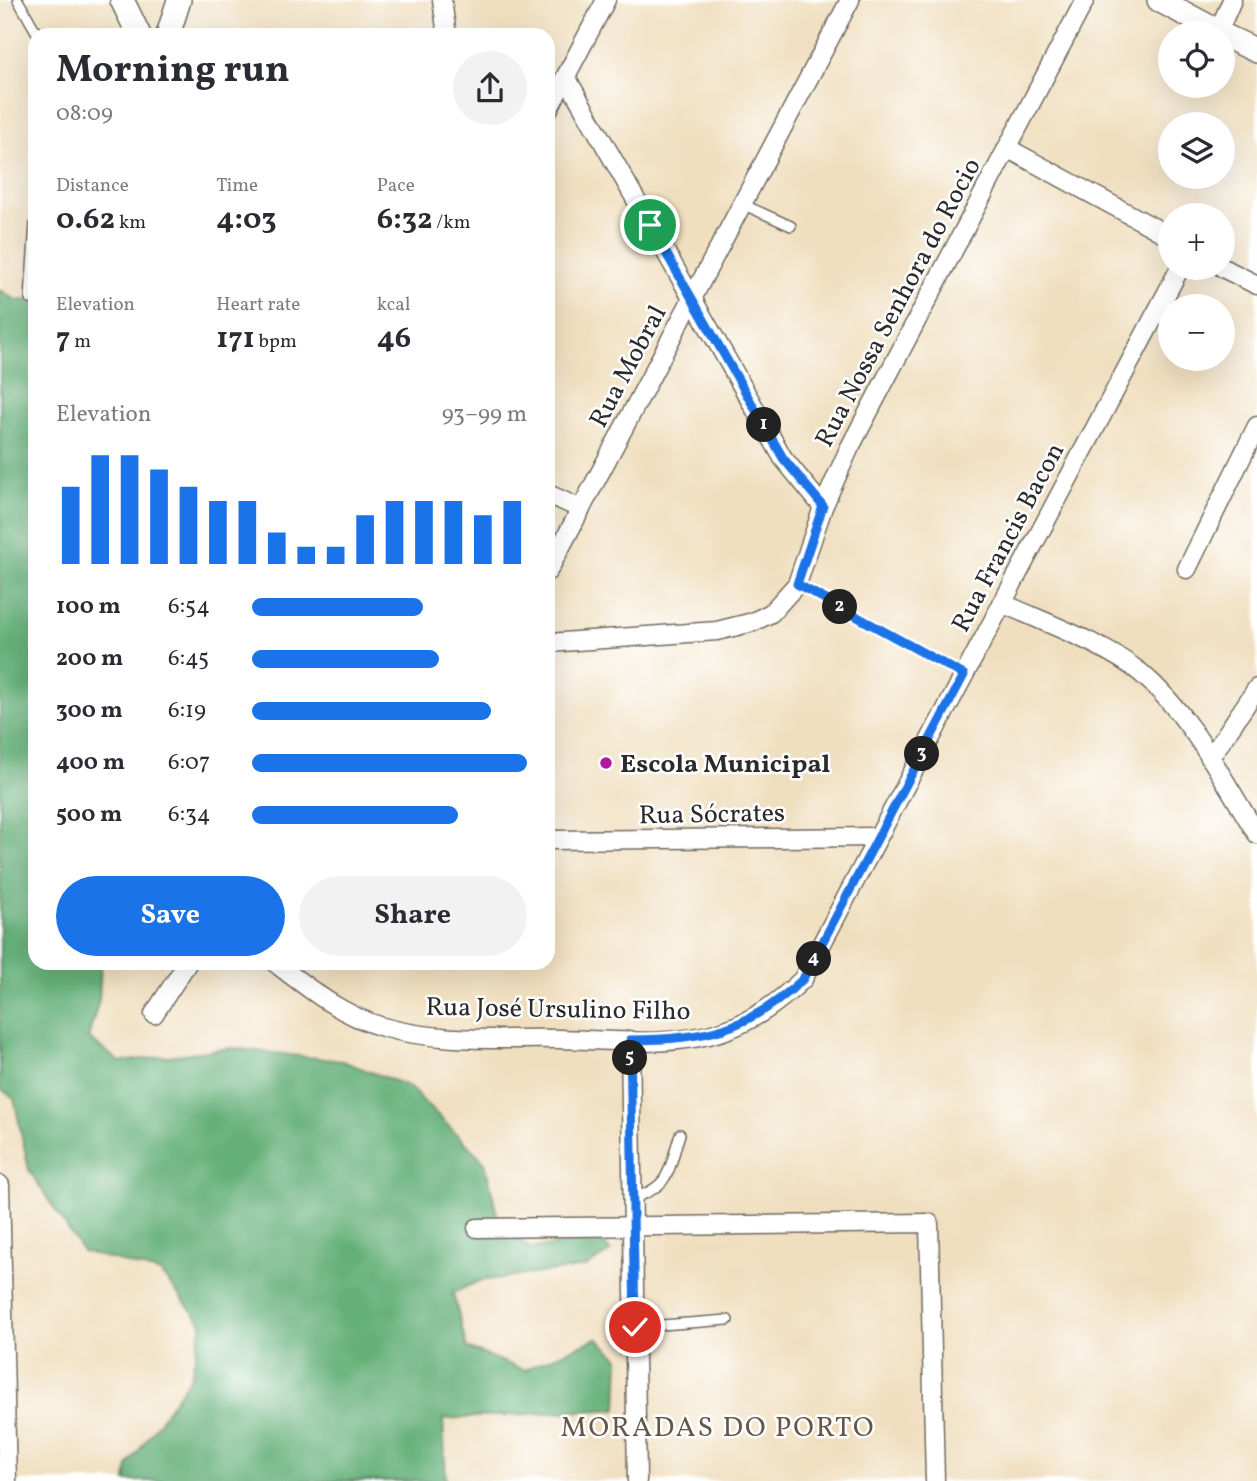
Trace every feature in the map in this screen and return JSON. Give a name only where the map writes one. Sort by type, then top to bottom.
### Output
[{"type":"street","points":[[122,0],[136,28]]},
{"type":"street","points":[[170,28],[179,0]]},
{"type":"street","points":[[442,0],[446,28]]},
{"type":"street","points":[[555,97],[606,0]]},
{"type":"street","name":"Rua Mobral","points":[[555,557],[850,0]]},
{"type":"street","name":"Rua Nossa Senhora do Rocio","points":[[555,642],[734,628],[771,613],[797,584],[823,506],[849,449],[1085,0]]},
{"type":"street","points":[[1158,0],[1198,21]]},
{"type":"street","points":[[1225,21],[1232,0]]},
{"type":"street","points":[[1235,40],[1257,51]]},
{"type":"street","points":[[566,77],[783,458],[823,506]]},
{"type":"street","points":[[1007,148],[1158,230]]},
{"type":"street","points":[[1235,274],[1257,285]]},
{"type":"street","name":"Rua Francis Bacon","points":[[803,979],[1174,280]]},
{"type":"street","points":[[1186,569],[1257,426]]},
{"type":"street","points":[[555,497],[580,509]]},
{"type":"street","points":[[1002,603],[1104,651],[1140,673],[1170,704],[1210,758],[1257,834]]},
{"type":"street","points":[[1210,758],[1257,688]]},
{"type":"street","name":"Rua Sócrates","points":[[555,840],[878,837]]},
{"type":"street","points":[[154,1014],[183,970]]},
{"type":"street","name":"Rua José Ursulino Filho","points":[[285,970],[330,1003],[385,1028],[466,1038],[681,1039],[722,1031],[764,1012],[803,979]]},
{"type":"street","points":[[630,1040],[637,1481]]},
{"type":"street","points":[[0,1185],[7,1481]]},
{"type":"street","points":[[477,1228],[929,1223],[935,1481]]},
{"type":"lane","points":[[18,0],[34,28]]},
{"type":"lane","points":[[743,204],[791,226]]},
{"type":"lane","points":[[632,1198],[653,1192],[662,1185],[680,1134]]},
{"type":"lane","points":[[635,1327],[728,1320]]},
{"type":"path","points":[[797,584],[964,675]]},
{"type":"green space","points":[[0,290],[16,300],[28,301],[28,970],[101,970],[99,1000],[88,1038],[120,1062],[231,1048],[342,1061],[408,1086],[485,1162],[499,1222],[529,1248],[600,1241],[611,1251],[586,1267],[479,1281],[453,1293],[467,1348],[524,1370],[597,1338],[619,1358],[617,1409],[443,1419],[446,1481],[126,1481],[128,1466],[191,1376],[202,1323],[161,1273],[82,1251],[29,1170],[14,1098],[0,1089]]},
{"type":"place","name":"Escola Municipal","points":[[606,763]]},
{"type":"district","name":"MORADAS DO PORTO","points":[[718,1426]]},
{"type":"route","points":[[635,1327],[630,1040],[681,1039],[722,1031],[764,1012],[803,979],[964,675],[797,584],[823,506],[794,475],[783,458],[650,225]]}]
